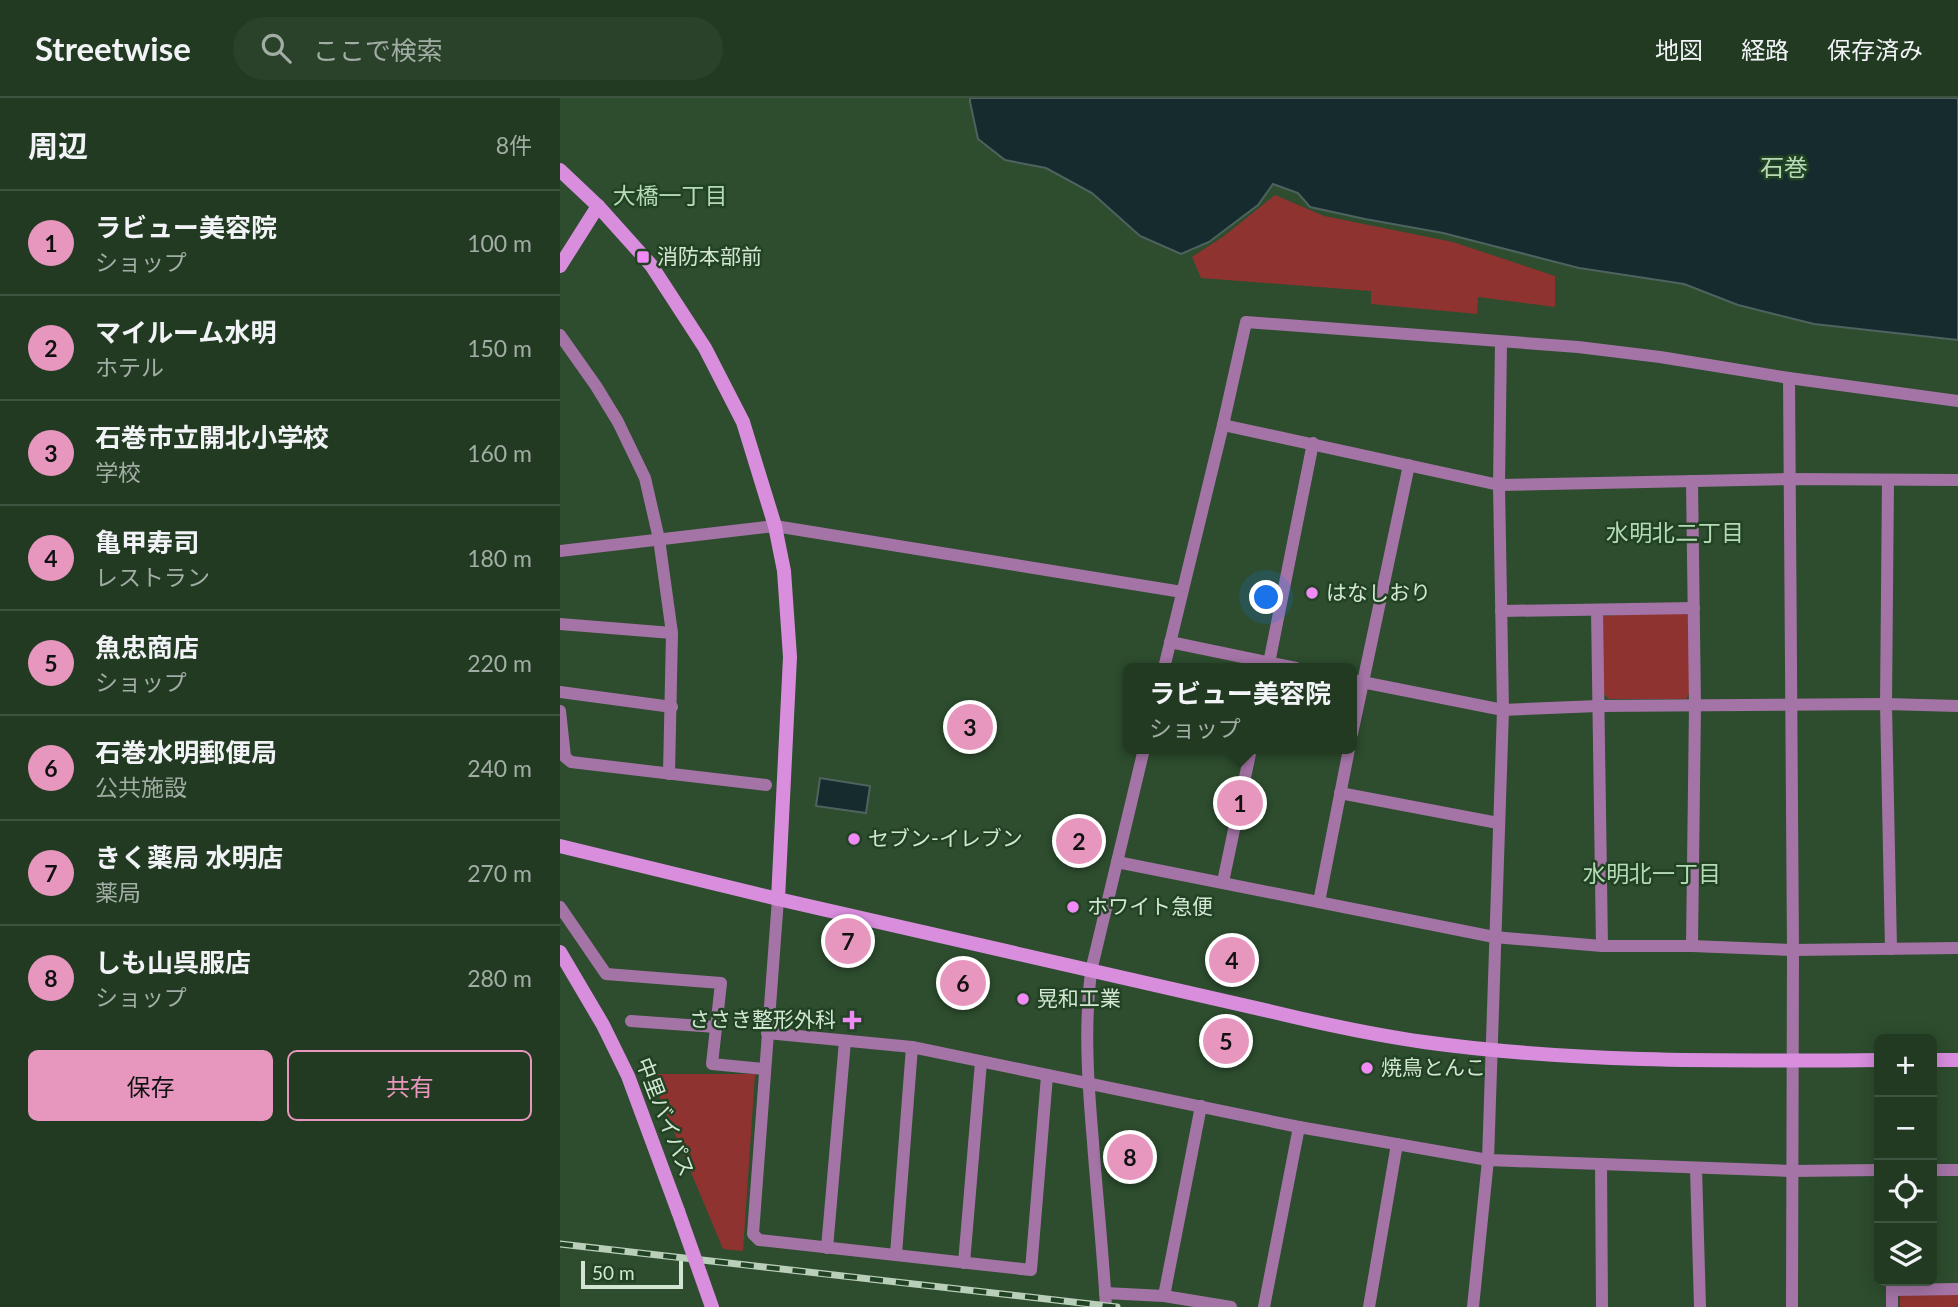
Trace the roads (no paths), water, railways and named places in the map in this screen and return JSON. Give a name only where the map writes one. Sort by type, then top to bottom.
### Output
[{"type":"street","points":[[560,170],[598,206],[651,265],[705,348],[743,422],[775,526],[784,571],[790,657],[778,899],[753,1234],[759,1240],[1031,1270],[1047,1076]]},
{"type":"street","points":[[560,266],[598,206]]},
{"type":"street","points":[[1165,663],[1246,323],[1578,348],[1660,357],[1958,401]]},
{"type":"street","points":[[560,335],[618,422],[645,478],[659,539],[672,633],[669,774]]},
{"type":"street","points":[[1473,1307],[1488,1160],[1503,710],[1499,485],[1501,342]]},
{"type":"street","points":[[1789,378],[1793,950],[1792,1307]]},
{"type":"street","points":[[1223,425],[1499,485],[1790,479],[1958,480]]},
{"type":"street","points":[[1268,663],[1313,443]]},
{"type":"street","points":[[1409,465],[1357,681],[1503,710],[1695,705],[1958,706]]},
{"type":"street","points":[[1888,480],[1886,704],[1891,949]]},
{"type":"street","points":[[1692,481],[1695,705],[1692,946]]},
{"type":"street","points":[[560,551],[775,526],[1182,592]]},
{"type":"street","points":[[1501,611],[1694,608]]},
{"type":"street","points":[[1597,610],[1602,946]]},
{"type":"street","points":[[560,624],[672,633]]},
{"type":"street","points":[[1170,642],[1259,663]]},
{"type":"street","points":[[560,692],[672,706]]},
{"type":"street","points":[[560,711],[565,757],[571,762],[766,785]]},
{"type":"street","points":[[1106,1307],[1086,1032],[1091,971],[1143,754]]},
{"type":"street","points":[[1223,883],[1250,754]]},
{"type":"street","points":[[1319,902],[1348,754]]},
{"type":"street","points":[[1340,793],[1498,823]]},
{"type":"street","points":[[560,846],[1091,971],[1327,1024],[1423,1042],[1638,1058],[1874,1060]]},
{"type":"street","points":[[1117,862],[1494,937],[1602,946],[1793,950],[1958,948]]},
{"type":"street","points":[[560,907],[606,974],[721,983],[712,1064],[765,1069]]},
{"type":"street","name":"中里バイパス","points":[[560,952],[603,1025],[628,1076],[712,1307]]},
{"type":"street","points":[[631,1021],[716,1027]]},
{"type":"street","points":[[767,1032],[912,1047],[1299,1127],[1488,1160],[1792,1171],[1874,1170]]},
{"type":"street","points":[[827,1248],[845,1041]]},
{"type":"street","points":[[896,1255],[912,1047]]},
{"type":"street","points":[[1937,1060],[1958,1060]]},
{"type":"street","points":[[964,1263],[981,1062]]},
{"type":"street","points":[[1164,1296],[1200,1106]]},
{"type":"street","points":[[1264,1307],[1299,1127]]},
{"type":"street","points":[[1369,1307],[1397,1144]]},
{"type":"street","points":[[1601,1164],[1602,1307]]},
{"type":"street","points":[[1696,1168],[1700,1307]]},
{"type":"street","points":[[1937,1170],[1958,1170]]},
{"type":"street","points":[[1892,1286],[1892,1307]]},
{"type":"street","points":[[1908,1286],[1958,1289]]},
{"type":"street","points":[[1105,1293],[1164,1296],[1231,1307]]},
{"type":"water","points":[[970,98],[1958,98],[1958,340],[1814,324],[1738,305],[1684,284],[1579,268],[1443,233],[1310,207],[1298,193],[1273,184],[1258,205],[1209,242],[1181,254],[1140,236],[1092,193],[1046,168],[1005,160],[978,139]]},
{"type":"water","points":[[820,778],[870,786],[866,813],[816,806]]},
{"type":"railway","points":[[560,1244],[1117,1307]]},
{"type":"place","name":"消防本部前","points":[[643,257]]},
{"type":"place","name":"はなしおり","points":[[1312,593]]},
{"type":"place","name":"石巻市立開北小学校","points":[[970,727]]},
{"type":"place","name":"ラビュー美容院","points":[[1240,803]]},
{"type":"place","name":"セブン-イレブン","points":[[854,839]]},
{"type":"place","name":"マイルーム水明","points":[[1079,841]]},
{"type":"place","name":"ホワイト急便","points":[[1073,907]]},
{"type":"place","name":"きく薬局 水明店","points":[[848,941]]},
{"type":"place","name":"亀甲寿司","points":[[1232,960]]},
{"type":"place","name":"石巻水明郵便局","points":[[963,983]]},
{"type":"place","name":"晃和工業","points":[[1023,999]]},
{"type":"place","name":"ささき整形外科","points":[[852,1020]]},
{"type":"place","name":"魚忠商店","points":[[1226,1041]]},
{"type":"place","name":"焼鳥とんこ","points":[[1367,1068]]},
{"type":"place","name":"しも山呉服店","points":[[1130,1157]]},
{"type":"district","name":"石巻","points":[[1784,168]]},
{"type":"district","name":"大橋一丁目","points":[[670,196]]},
{"type":"district","name":"水明北二丁目","points":[[1675,533]]},
{"type":"district","name":"水明北一丁目","points":[[1652,874]]}]
